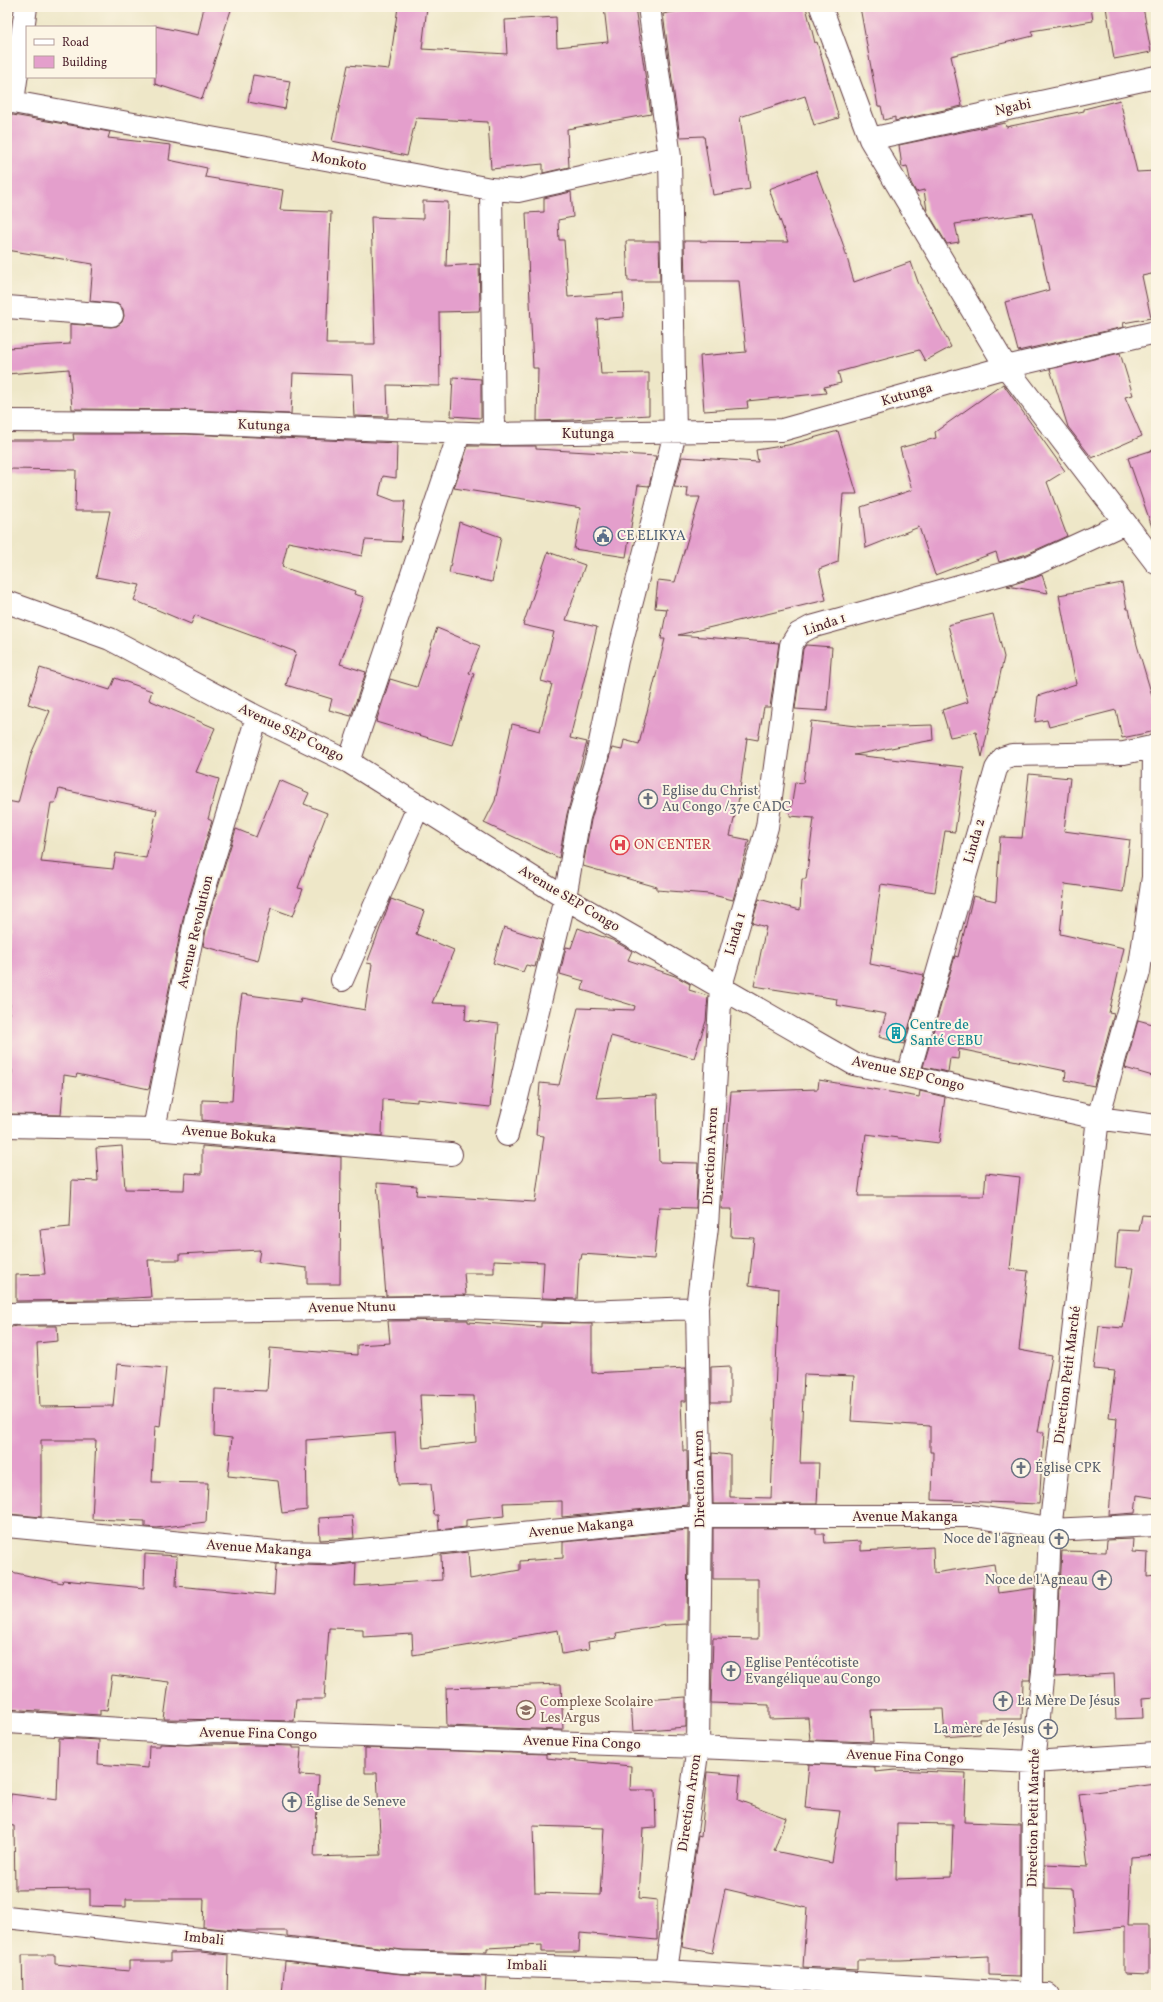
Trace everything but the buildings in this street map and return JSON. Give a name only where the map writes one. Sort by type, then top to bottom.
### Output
[{"type":"street","points":[[10,101],[26,7]]},
{"type":"street","points":[[507,1135],[565,898],[579,817],[597,757],[617,660],[675,433],[670,157],[648,7]]},
{"type":"street","points":[[821,7],[870,139],[1006,367],[1156,563]]},
{"type":"street","name":"Ngabi","points":[[870,139],[1156,77]]},
{"type":"street","name":"Monkoto","points":[[10,101],[490,189],[518,191],[670,157]]},
{"type":"street","points":[[490,189],[494,434]]},
{"type":"street","points":[[7,307],[112,315]]},
{"type":"street","name":"Kutunga","points":[[7,421],[186,422],[459,434],[675,433],[782,430],[1006,367],[1156,332]]},
{"type":"street","points":[[349,762],[459,434]]},
{"type":"street","name":"Linda 1","points":[[721,986],[767,827],[791,645],[798,634],[811,627],[1031,566],[1125,523]]},
{"type":"street","name":"Avenue SEP Congo","points":[[7,602],[110,639],[257,717],[349,762],[565,898],[721,986],[832,1053],[854,1064],[1098,1118],[1156,1126]]},
{"type":"street","name":"Avenue Revolution","points":[[154,1128],[196,917],[257,717]]},
{"type":"street","name":"Linda 2","points":[[908,1075],[996,768],[1003,758],[1012,755],[1124,753],[1155,746]]},
{"type":"street","name":"Direction Petit Marché","points":[[1040,1994],[1034,1762],[1045,1653],[1050,1530],[1098,1118],[1138,972],[1141,946],[1151,897],[1153,877],[1155,746]]},
{"type":"street","points":[[342,980],[419,805]]},
{"type":"street","name":"Direction Arron","points":[[666,1971],[698,1747],[701,1516],[697,1308],[706,1227],[721,986]]},
{"type":"street","name":"Avenue Bokuka","points":[[7,1126],[154,1128],[451,1154]]},
{"type":"street","name":"Avenue Ntunu","points":[[7,1314],[461,1306],[583,1312],[697,1308]]},
{"type":"street","name":"Avenue Makanga","points":[[7,1526],[277,1552],[332,1554],[701,1516],[972,1516],[1037,1526],[1050,1530],[1156,1525]]},
{"type":"street","name":"Avenue Fina Congo","points":[[7,1722],[188,1733],[223,1731],[698,1747],[1034,1762],[1156,1754]]},
{"type":"street","name":"Imbali","points":[[7,1917],[402,1962],[666,1971],[1040,1994]]},
{"type":"place","name":"CE ELIKYA","points":[[603,536]]},
{"type":"place","name":"Eglise du Christ Au Congo /37e CADC","points":[[648,799]]},
{"type":"place","name":"ON CENTER","points":[[620,845]]},
{"type":"place","name":"Centre de Santé CEBU","points":[[896,1033]]},
{"type":"place","name":"Église CPK","points":[[1021,1468]]},
{"type":"place","name":"Noce de l'agneau","points":[[1059,1539]]},
{"type":"place","name":"Noce de l'Agneau","points":[[1102,1580]]},
{"type":"place","name":"Eglise Pentécotiste Evangélique au Congo","points":[[731,1671]]},
{"type":"place","name":"La Mère De Jésus","points":[[1003,1701]]},
{"type":"place","name":"Complexe Scolaire Les Argus","points":[[526,1710]]},
{"type":"place","name":"La mère de Jésus","points":[[1048,1729]]},
{"type":"place","name":"Église de Seneve","points":[[292,1802]]}]
